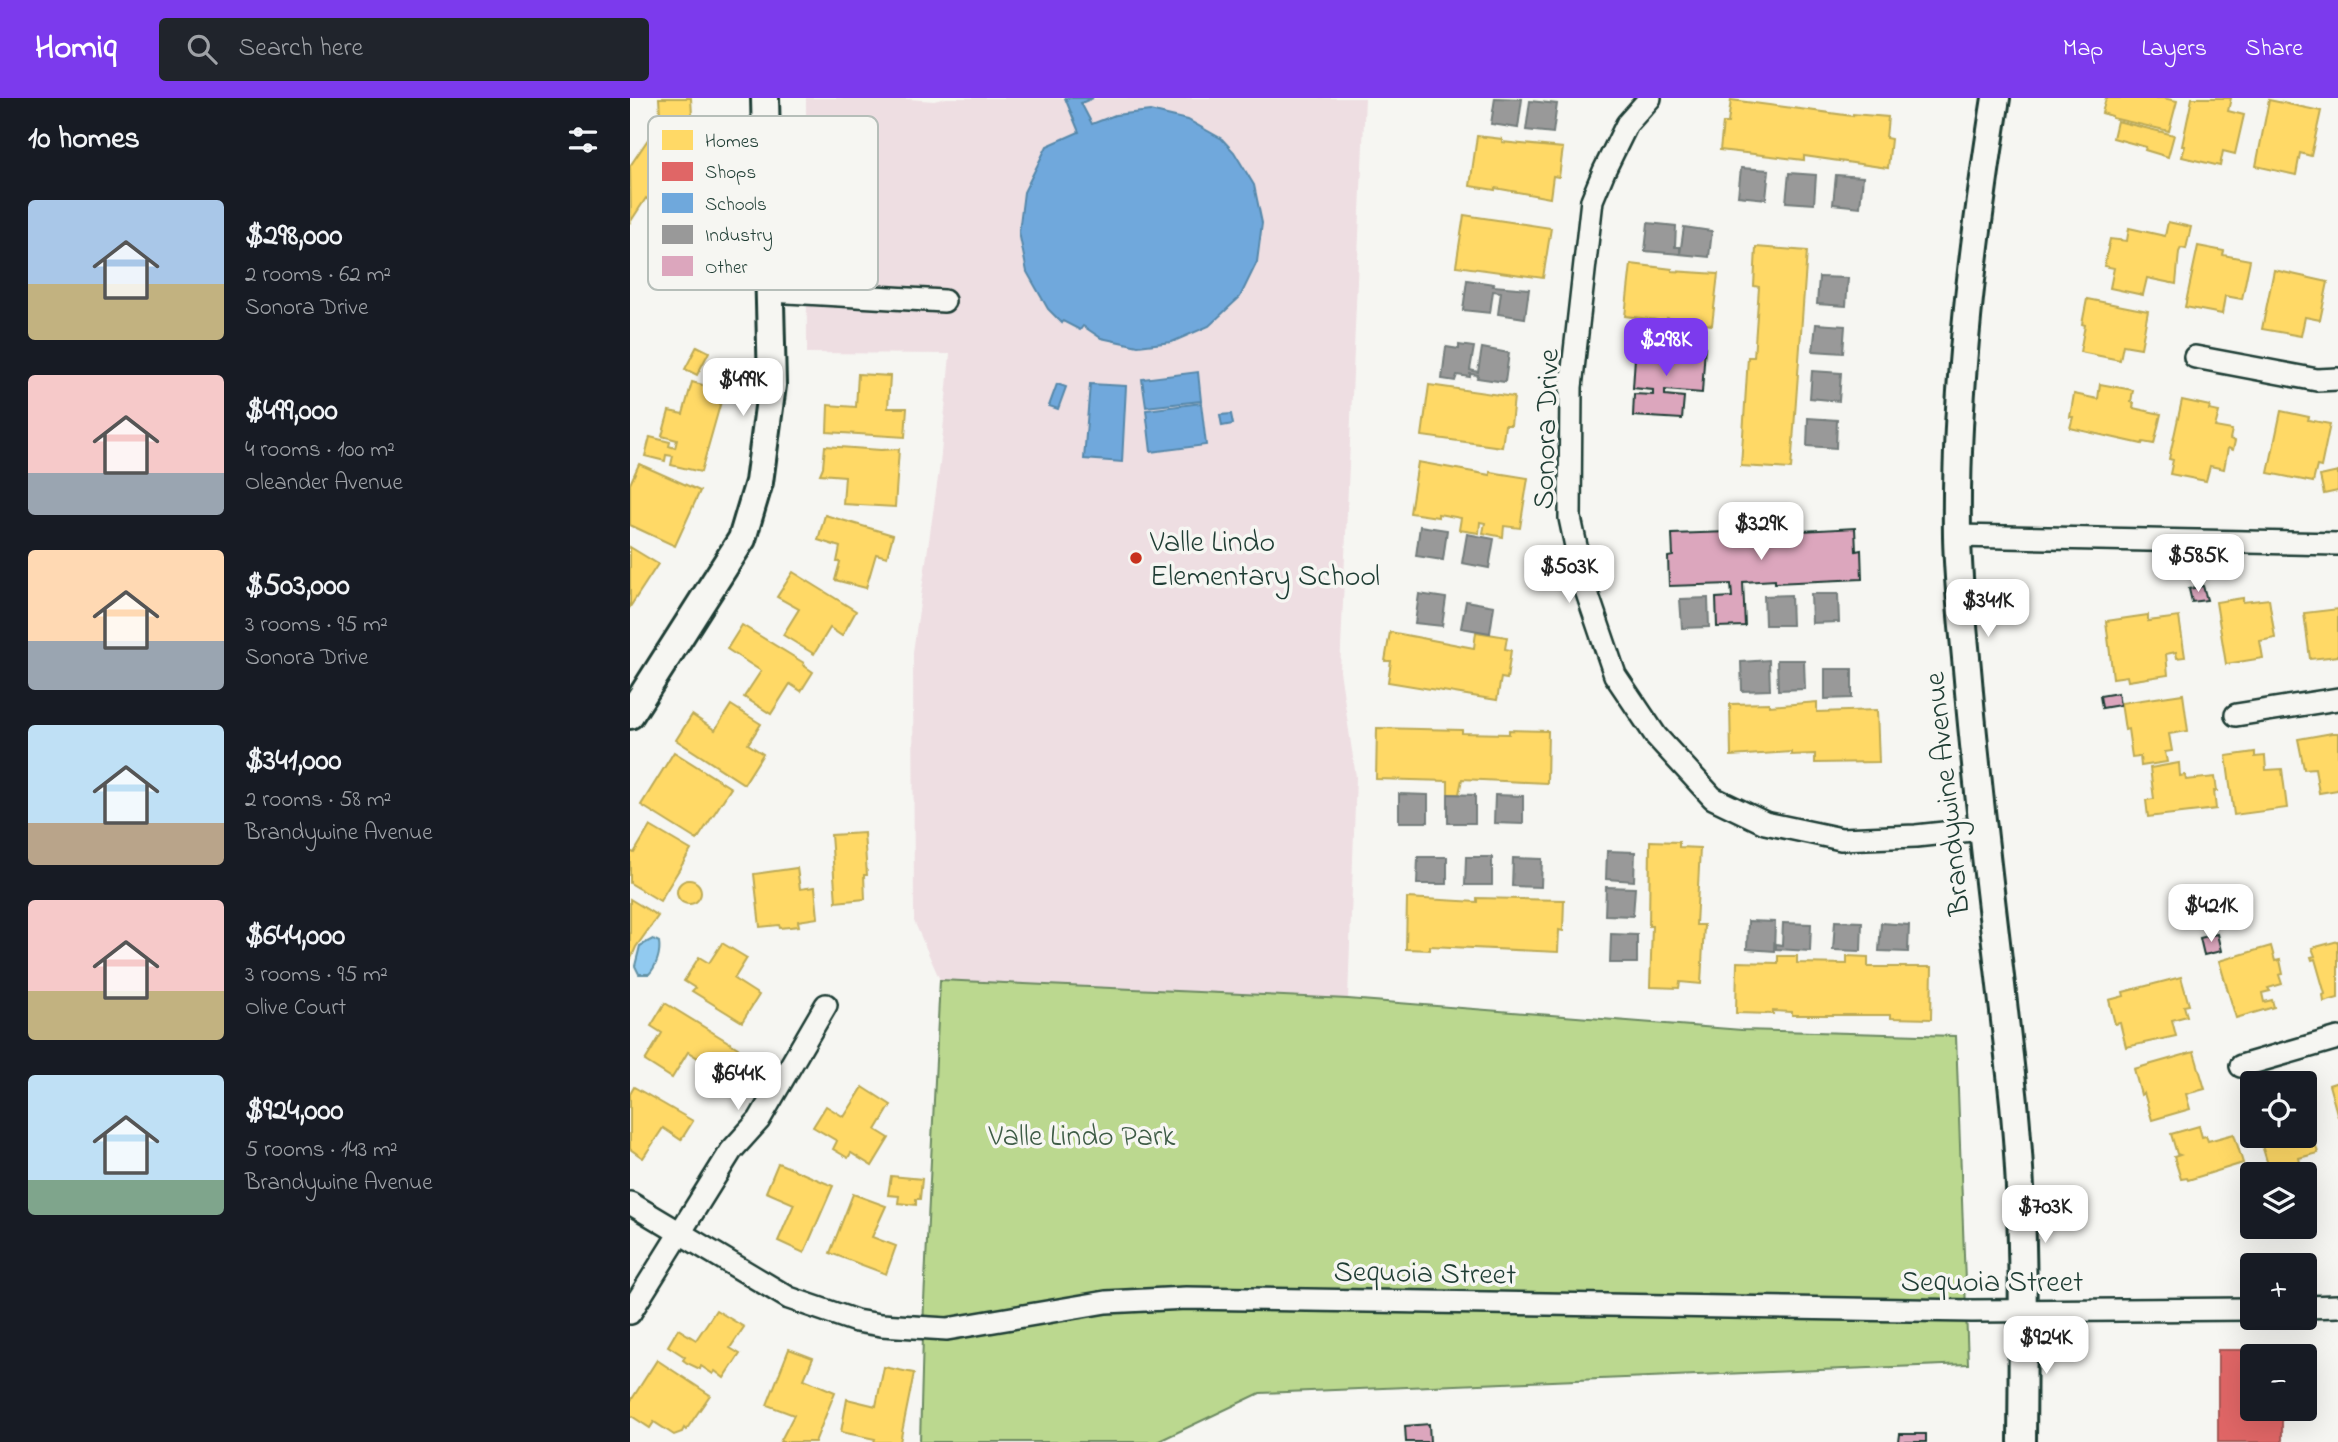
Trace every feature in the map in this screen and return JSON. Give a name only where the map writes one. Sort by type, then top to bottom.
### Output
[{"type":"street","points":[[765,98],[765,116]]},
{"type":"street","name":"Sonora Drive","points":[[1650,98],[1627,124],[1592,200],[1571,387],[1570,518],[1584,584],[1615,675],[1656,736],[1713,798],[1765,823],[1841,839],[1916,836],[1981,829]]},
{"type":"street","name":"Brandywine Avenue","points":[[1996,98],[1975,229],[1962,358],[1957,536],[1960,605],[1981,829],[2014,1104],[2020,1179],[2022,1442]]},
{"type":"street","points":[[630,715],[742,539],[759,482],[772,386],[770,291],[944,301]]},
{"type":"street","points":[[2195,357],[2317,380],[2338,379]]},
{"type":"street","points":[[1957,536],[2338,544]]},
{"type":"street","points":[[2236,715],[2338,699]]},
{"type":"street","points":[[630,1313],[731,1151],[759,1120],[826,1005]]},
{"type":"street","points":[[2241,1066],[2338,1038]]},
{"type":"street","name":"Sequoia Street","points":[[630,1203],[789,1298],[856,1321],[914,1328],[947,1329],[1106,1302],[1186,1297],[2023,1312],[2240,1309]]},
{"type":"street","points":[[2317,1307],[2338,1306]]},
{"type":"shaded area","name":"Valle Lindo Elementary School","points":[[806,98],[897,98],[934,101],[946,98],[1365,98],[1340,671],[1356,777],[1348,999],[940,980],[914,921],[913,652],[940,464],[950,354],[807,353],[807,290],[878,290],[878,116],[806,116]]},
{"type":"green space","name":"Valle Lindo Park","points":[[940,980],[1348,999],[1742,1030],[1956,1036],[1968,1364],[1260,1393],[1157,1442],[920,1442],[924,1301]]},
{"type":"water","points":[[653,939],[659,942],[656,964],[649,974],[639,974],[635,966],[640,946]]},
{"type":"building: Homes","points":[[659,98],[691,98],[692,115],[660,115]]},
{"type":"building: Homes","points":[[2106,98],[2163,98],[2177,101],[2169,131],[2112,118],[2102,113]]},
{"type":"building: Homes","points":[[2192,98],[2231,98],[2228,111],[2244,115],[2235,154],[2223,151],[2220,166],[2182,157]]},
{"type":"building: Homes","points":[[1731,100],[1853,116],[1888,117],[1886,138],[1891,139],[1888,168],[1804,156],[1804,160],[1720,150],[1723,123],[1728,123]]},
{"type":"building: Homes","points":[[2269,100],[2321,111],[2311,156],[2300,153],[2296,175],[2256,166]]},
{"type":"building: Homes","points":[[2117,121],[2174,135],[2168,157],[2145,150],[2146,147],[2113,138]]},
{"type":"building: Homes","points":[[1477,136],[1502,139],[1502,142],[1563,148],[1559,177],[1553,176],[1550,198],[1470,186]]},
{"type":"building: Homes","points":[[648,139],[648,200],[646,198],[631,221],[630,166]]},
{"type":"building: Homes","points":[[1464,215],[1551,228],[1543,278],[1456,266]]},
{"type":"building: Homes","points":[[2168,222],[2191,227],[2186,249],[2181,248],[2179,252],[2176,284],[2147,278],[2143,295],[2110,288],[2114,268],[2104,266],[2110,239],[2127,241],[2129,228],[2165,236]]},
{"type":"building: Homes","points":[[2198,246],[2224,251],[2223,255],[2250,260],[2242,299],[2225,296],[2222,314],[2185,307]]},
{"type":"building: Homes","points":[[1756,247],[1807,251],[1791,469],[1741,466],[1748,357],[1754,357],[1759,287],[1754,286]]},
{"type":"building: Homes","points":[[1631,264],[1672,271],[1718,274],[1712,325],[1667,318],[1667,321],[1625,316]]},
{"type":"building: Homes","points":[[2274,270],[2328,282],[2320,320],[2305,317],[2301,336],[2262,329]]},
{"type":"building: Homes","points":[[2087,299],[2148,311],[2141,348],[2123,345],[2120,360],[2080,352]]},
{"type":"building: Homes","points":[[697,346],[709,352],[697,375],[685,369]]},
{"type":"building: Homes","points":[[858,374],[890,376],[888,408],[907,408],[905,437],[827,432],[828,405],[856,407]]},
{"type":"building: Homes","points":[[692,382],[724,391],[701,472],[671,465],[673,456],[666,455],[665,461],[645,456],[650,437],[670,442],[669,446],[675,448],[677,440],[662,436],[669,411],[683,414]]},
{"type":"building: Homes","points":[[2100,384],[2133,390],[2133,408],[2161,414],[2154,444],[2142,444],[2070,428],[2074,394],[2098,399]]},
{"type":"building: Homes","points":[[1429,385],[1514,397],[1511,425],[1505,425],[1502,447],[1422,436]]},
{"type":"building: Homes","points":[[2182,400],[2210,406],[2209,410],[2219,412],[2215,427],[2232,430],[2230,439],[2235,441],[2233,450],[2228,448],[2224,469],[2210,466],[2206,481],[2170,474],[2173,460],[2169,459]]},
{"type":"building: Homes","points":[[2281,411],[2330,424],[2321,467],[2317,466],[2313,482],[2268,473]]},
{"type":"building: Homes","points":[[825,446],[899,449],[895,507],[843,504],[845,476],[820,474]]},
{"type":"building: Homes","points":[[1418,462],[1490,475],[1490,472],[1528,478],[1520,528],[1504,526],[1503,537],[1483,533],[1485,523],[1480,522],[1479,533],[1459,530],[1461,518],[1410,513]]},
{"type":"building: Homes","points":[[639,464],[700,491],[675,546],[630,525],[630,484]]},
{"type":"building: Homes","points":[[2338,472],[2338,491],[2324,494],[2320,476]]},
{"type":"building: Homes","points":[[825,515],[893,535],[887,557],[876,554],[866,588],[835,580],[840,562],[837,562],[840,547],[818,540]]},
{"type":"building: Homes","points":[[630,547],[658,564],[630,607]]},
{"type":"building: Homes","points":[[793,572],[856,611],[842,636],[830,628],[814,654],[783,635],[799,609],[777,597]]},
{"type":"building: Homes","points":[[2243,598],[2243,602],[2269,599],[2275,638],[2260,641],[2263,658],[2226,664],[2216,602]]},
{"type":"building: Homes","points":[[2338,609],[2338,656],[2310,659],[2304,613]]},
{"type":"building: Homes","points":[[2148,615],[2148,621],[2179,617],[2185,657],[2177,658],[2176,652],[2166,654],[2168,675],[2128,681],[2127,676],[2113,678],[2106,621]]},
{"type":"building: Homes","points":[[742,625],[804,663],[803,665],[813,672],[801,691],[790,684],[771,714],[744,697],[761,671],[727,649]]},
{"type":"building: Homes","points":[[1390,632],[1474,648],[1476,632],[1507,637],[1505,649],[1511,650],[1507,679],[1501,678],[1497,700],[1388,682],[1391,661],[1385,661]]},
{"type":"building: Homes","points":[[2183,694],[2188,731],[2169,734],[2172,751],[2165,752],[2167,762],[2141,766],[2140,756],[2132,757],[2121,703]]},
{"type":"building: Homes","points":[[1817,702],[1817,712],[1877,710],[1879,762],[1815,763],[1815,754],[1791,755],[1791,752],[1731,756],[1730,704],[1769,703],[1769,706]]},
{"type":"building: Homes","points":[[731,705],[761,724],[748,744],[763,754],[744,784],[676,740],[692,715],[715,730]]},
{"type":"building: Homes","points":[[1377,728],[1509,734],[1509,730],[1548,731],[1547,783],[1462,779],[1459,794],[1448,794],[1448,781],[1376,779]]},
{"type":"building: Homes","points":[[2338,733],[2338,790],[2319,793],[2315,768],[2304,769],[2298,739]]},
{"type":"building: Homes","points":[[674,752],[731,788],[697,840],[641,805]]},
{"type":"building: Homes","points":[[2255,752],[2255,757],[2265,756],[2266,770],[2282,769],[2287,808],[2234,815],[2226,756]]},
{"type":"building: Homes","points":[[2179,763],[2180,776],[2185,775],[2186,780],[2215,777],[2216,809],[2148,817],[2146,800],[2154,799],[2150,768]]},
{"type":"building: Homes","points":[[650,826],[691,850],[660,901],[630,883],[630,851],[634,853]]},
{"type":"building: Homes","points":[[864,833],[867,875],[864,875],[865,899],[836,902],[831,835]]},
{"type":"building: Homes","points":[[1650,841],[1679,842],[1679,847],[1700,848],[1696,925],[1704,925],[1701,984],[1680,982],[1679,988],[1650,987]]},
{"type":"building: Homes","points":[[797,868],[800,889],[815,887],[818,918],[798,921],[799,926],[760,927],[754,874]]},
{"type":"building: Homes","points":[[689,880],[700,887],[701,892],[694,903],[689,904],[678,897],[677,892],[684,881]]},
{"type":"building: Homes","points":[[1407,898],[1477,902],[1477,898],[1564,900],[1563,931],[1559,930],[1558,952],[1430,946],[1430,950],[1406,949]]},
{"type":"building: Homes","points":[[630,899],[658,916],[636,947],[630,961]]},
{"type":"building: Homes","points":[[2338,941],[2338,998],[2324,1002],[2325,994],[2315,959],[2312,960],[2311,957],[2315,956],[2312,948]]},
{"type":"building: Homes","points":[[722,943],[747,958],[734,979],[759,995],[742,1022],[692,991],[695,988],[684,981],[699,957],[709,963]]},
{"type":"building: Homes","points":[[2271,946],[2275,961],[2280,960],[2283,974],[2279,975],[2282,984],[2262,993],[2264,1002],[2272,1000],[2274,1007],[2236,1018],[2219,961]]},
{"type":"building: Homes","points":[[1778,956],[1797,956],[1797,963],[1847,964],[1847,956],[1868,957],[1868,967],[1932,967],[1931,1019],[1891,1018],[1891,1015],[1792,1015],[1792,1012],[1773,1011],[1773,1014],[1736,1013],[1737,962],[1778,963]]},
{"type":"building: Homes","points":[[2181,977],[2189,1005],[2184,1006],[2187,1016],[2172,1020],[2176,1036],[2126,1047],[2120,1023],[2115,1024],[2109,1000],[2124,996],[2123,992]]},
{"type":"building: Homes","points":[[665,1003],[738,1048],[722,1073],[688,1052],[672,1078],[645,1061],[662,1033],[651,1026]]},
{"type":"building: Homes","points":[[2194,1052],[2205,1089],[2186,1094],[2190,1109],[2152,1120],[2134,1069]]},
{"type":"building: Homes","points":[[2338,1082],[2338,1117],[2329,1085]]},
{"type":"building: Homes","points":[[634,1087],[693,1121],[681,1140],[663,1128],[643,1158],[630,1149],[630,1094]]},
{"type":"building: Homes","points":[[863,1087],[891,1105],[876,1130],[889,1138],[872,1166],[851,1153],[848,1158],[833,1149],[837,1141],[813,1127],[826,1106],[844,1117]]},
{"type":"building: Homes","points":[[2199,1126],[2202,1137],[2206,1136],[2208,1141],[2234,1134],[2243,1162],[2188,1180],[2181,1179],[2174,1157],[2180,1155],[2177,1154],[2171,1134]]},
{"type":"building: Homes","points":[[2263,1148],[2317,1148],[2318,1153],[2299,1158],[2300,1162],[2267,1162]]},
{"type":"building: Homes","points":[[778,1163],[833,1186],[804,1253],[778,1241],[794,1204],[766,1192]]},
{"type":"building: Homes","points":[[891,1176],[922,1179],[920,1199],[916,1199],[916,1205],[898,1203],[899,1196],[888,1195]]},
{"type":"building: Homes","points":[[853,1194],[886,1206],[872,1237],[896,1246],[886,1274],[830,1253]]},
{"type":"building: Homes","points":[[716,1310],[744,1327],[730,1348],[740,1354],[724,1378],[715,1371],[713,1374],[701,1366],[700,1369],[687,1363],[683,1360],[685,1357],[668,1346],[678,1329],[696,1340]]},
{"type":"building: Homes","points":[[789,1349],[813,1358],[804,1379],[835,1392],[815,1442],[780,1442],[794,1415],[767,1405]]},
{"type":"building: Homes","points":[[657,1360],[710,1395],[686,1430],[684,1428],[682,1432],[674,1435],[654,1422],[650,1428],[630,1415],[630,1402]]},
{"type":"building: Homes","points":[[884,1367],[914,1373],[900,1442],[874,1442],[875,1439],[841,1432],[847,1399],[876,1406]]},
{"type":"building: Shops","points":[[2218,1350],[2240,1350],[2240,1421],[2282,1421],[2282,1442],[2218,1442]]},
{"type":"building: Schools","points":[[1065,98],[1093,98],[1081,103],[1092,124],[1115,115],[1150,111],[1188,120],[1222,139],[1234,152],[1254,185],[1262,223],[1257,262],[1240,297],[1209,326],[1172,342],[1138,346],[1101,338],[1083,326],[1080,330],[1063,321],[1062,323],[1048,309],[1027,272],[1019,232],[1024,192],[1047,146],[1079,132]]},
{"type":"building: Schools","points":[[1198,372],[1201,401],[1146,407],[1142,379]]},
{"type":"building: Schools","points":[[1057,384],[1066,387],[1058,409],[1049,406]]},
{"type":"building: Schools","points":[[1090,384],[1126,386],[1122,462],[1084,459]]},
{"type":"building: Schools","points":[[1201,403],[1206,445],[1151,452],[1146,410]]},
{"type":"building: Schools","points":[[1231,414],[1233,424],[1222,426],[1220,415]]},
{"type":"building: Industry","points":[[1495,98],[1522,99],[1518,128],[1491,124]]},
{"type":"building: Industry","points":[[1530,101],[1557,104],[1553,133],[1526,130]]},
{"type":"building: Industry","points":[[1741,168],[1769,170],[1766,199],[1738,196]]},
{"type":"building: Industry","points":[[1789,173],[1816,175],[1814,204],[1786,202]]},
{"type":"building: Industry","points":[[1836,175],[1863,177],[1860,207],[1833,204]]},
{"type":"building: Industry","points":[[1648,223],[1676,226],[1675,247],[1680,247],[1680,254],[1645,251]]},
{"type":"building: Industry","points":[[1684,227],[1712,231],[1709,257],[1680,254]]},
{"type":"building: Industry","points":[[1819,277],[1848,278],[1846,306],[1817,304]]},
{"type":"building: Industry","points":[[1467,280],[1494,284],[1493,286],[1529,289],[1525,318],[1498,314],[1501,292],[1493,291],[1490,313],[1463,310]]},
{"type":"building: Industry","points":[[1816,324],[1845,326],[1843,353],[1813,351]]},
{"type":"building: Industry","points":[[1459,345],[1474,347],[1470,370],[1478,372],[1482,348],[1509,353],[1505,382],[1477,378],[1478,375],[1470,374],[1470,377],[1457,375],[1455,381],[1442,379],[1446,347],[1459,349]]},
{"type":"building: Industry","points":[[1812,371],[1841,373],[1839,401],[1810,398]]},
{"type":"building: Industry","points":[[1808,418],[1837,420],[1836,448],[1807,446]]},
{"type":"building: Industry","points":[[1420,526],[1447,530],[1443,560],[1416,556]]},
{"type":"building: Industry","points":[[1467,534],[1494,539],[1489,568],[1462,563]]},
{"type":"building: Industry","points":[[1419,594],[1446,598],[1442,626],[1415,623]]},
{"type":"building: Industry","points":[[1811,594],[1838,594],[1839,622],[1812,623]]},
{"type":"building: Industry","points":[[1791,595],[1792,625],[1765,625],[1764,596]]},
{"type":"building: Industry","points":[[1708,598],[1709,627],[1682,628],[1680,599]]},
{"type":"building: Industry","points":[[1466,601],[1494,606],[1490,633],[1461,628]]},
{"type":"building: Industry","points":[[1769,660],[1770,690],[1742,691],[1741,662]]},
{"type":"building: Industry","points":[[1777,660],[1804,660],[1805,689],[1778,690]]},
{"type":"building: Industry","points":[[1825,669],[1852,669],[1852,698],[1825,699]]},
{"type":"building: Industry","points":[[1399,794],[1428,795],[1428,822],[1399,822]]},
{"type":"building: Industry","points":[[1448,794],[1475,795],[1475,823],[1448,823]]},
{"type":"building: Industry","points":[[1495,795],[1523,796],[1523,824],[1494,823]]},
{"type":"building: Industry","points":[[1607,851],[1635,852],[1634,881],[1606,879]]},
{"type":"building: Industry","points":[[1418,857],[1447,857],[1447,884],[1417,884]]},
{"type":"building: Industry","points":[[1466,857],[1492,857],[1492,885],[1465,885]]},
{"type":"building: Industry","points":[[1513,858],[1542,859],[1541,887],[1512,886]]},
{"type":"building: Industry","points":[[1606,887],[1635,888],[1633,916],[1605,915]]},
{"type":"building: Industry","points":[[1748,921],[1775,922],[1774,951],[1747,949]]},
{"type":"building: Industry","points":[[1835,921],[1862,922],[1861,951],[1833,950]]},
{"type":"building: Industry","points":[[1783,923],[1811,924],[1810,951],[1776,949],[1776,944],[1782,945]]},
{"type":"building: Industry","points":[[1881,923],[1909,925],[1908,952],[1879,951]]},
{"type":"building: Industry","points":[[1611,934],[1637,935],[1637,963],[1610,963]]},
{"type":"building: Other","points":[[1636,342],[1705,347],[1702,393],[1665,390],[1665,395],[1684,397],[1682,419],[1633,416],[1634,394],[1653,395],[1653,390],[1633,388]]},
{"type":"building: Other","points":[[1855,528],[1856,551],[1861,550],[1862,579],[1743,582],[1745,626],[1717,627],[1716,598],[1732,597],[1731,584],[1669,586],[1668,557],[1673,556],[1672,534],[1728,532],[1728,535]]},
{"type":"building: Other","points":[[2203,586],[2207,600],[2192,602],[2189,589]]},
{"type":"building: Other","points":[[2118,693],[2120,705],[2102,708],[2100,696]]},
{"type":"building: Other","points":[[2217,934],[2221,951],[2204,955],[2200,938]]},
{"type":"building: Other","points":[[1429,1424],[1430,1442],[1406,1442],[1405,1426]]},
{"type":"building: Other","points":[[1900,1434],[1926,1434],[1926,1442],[1899,1442]]},
{"type":"place","name":"Valle Lindo Elementary School","points":[[1136,558]]}]
